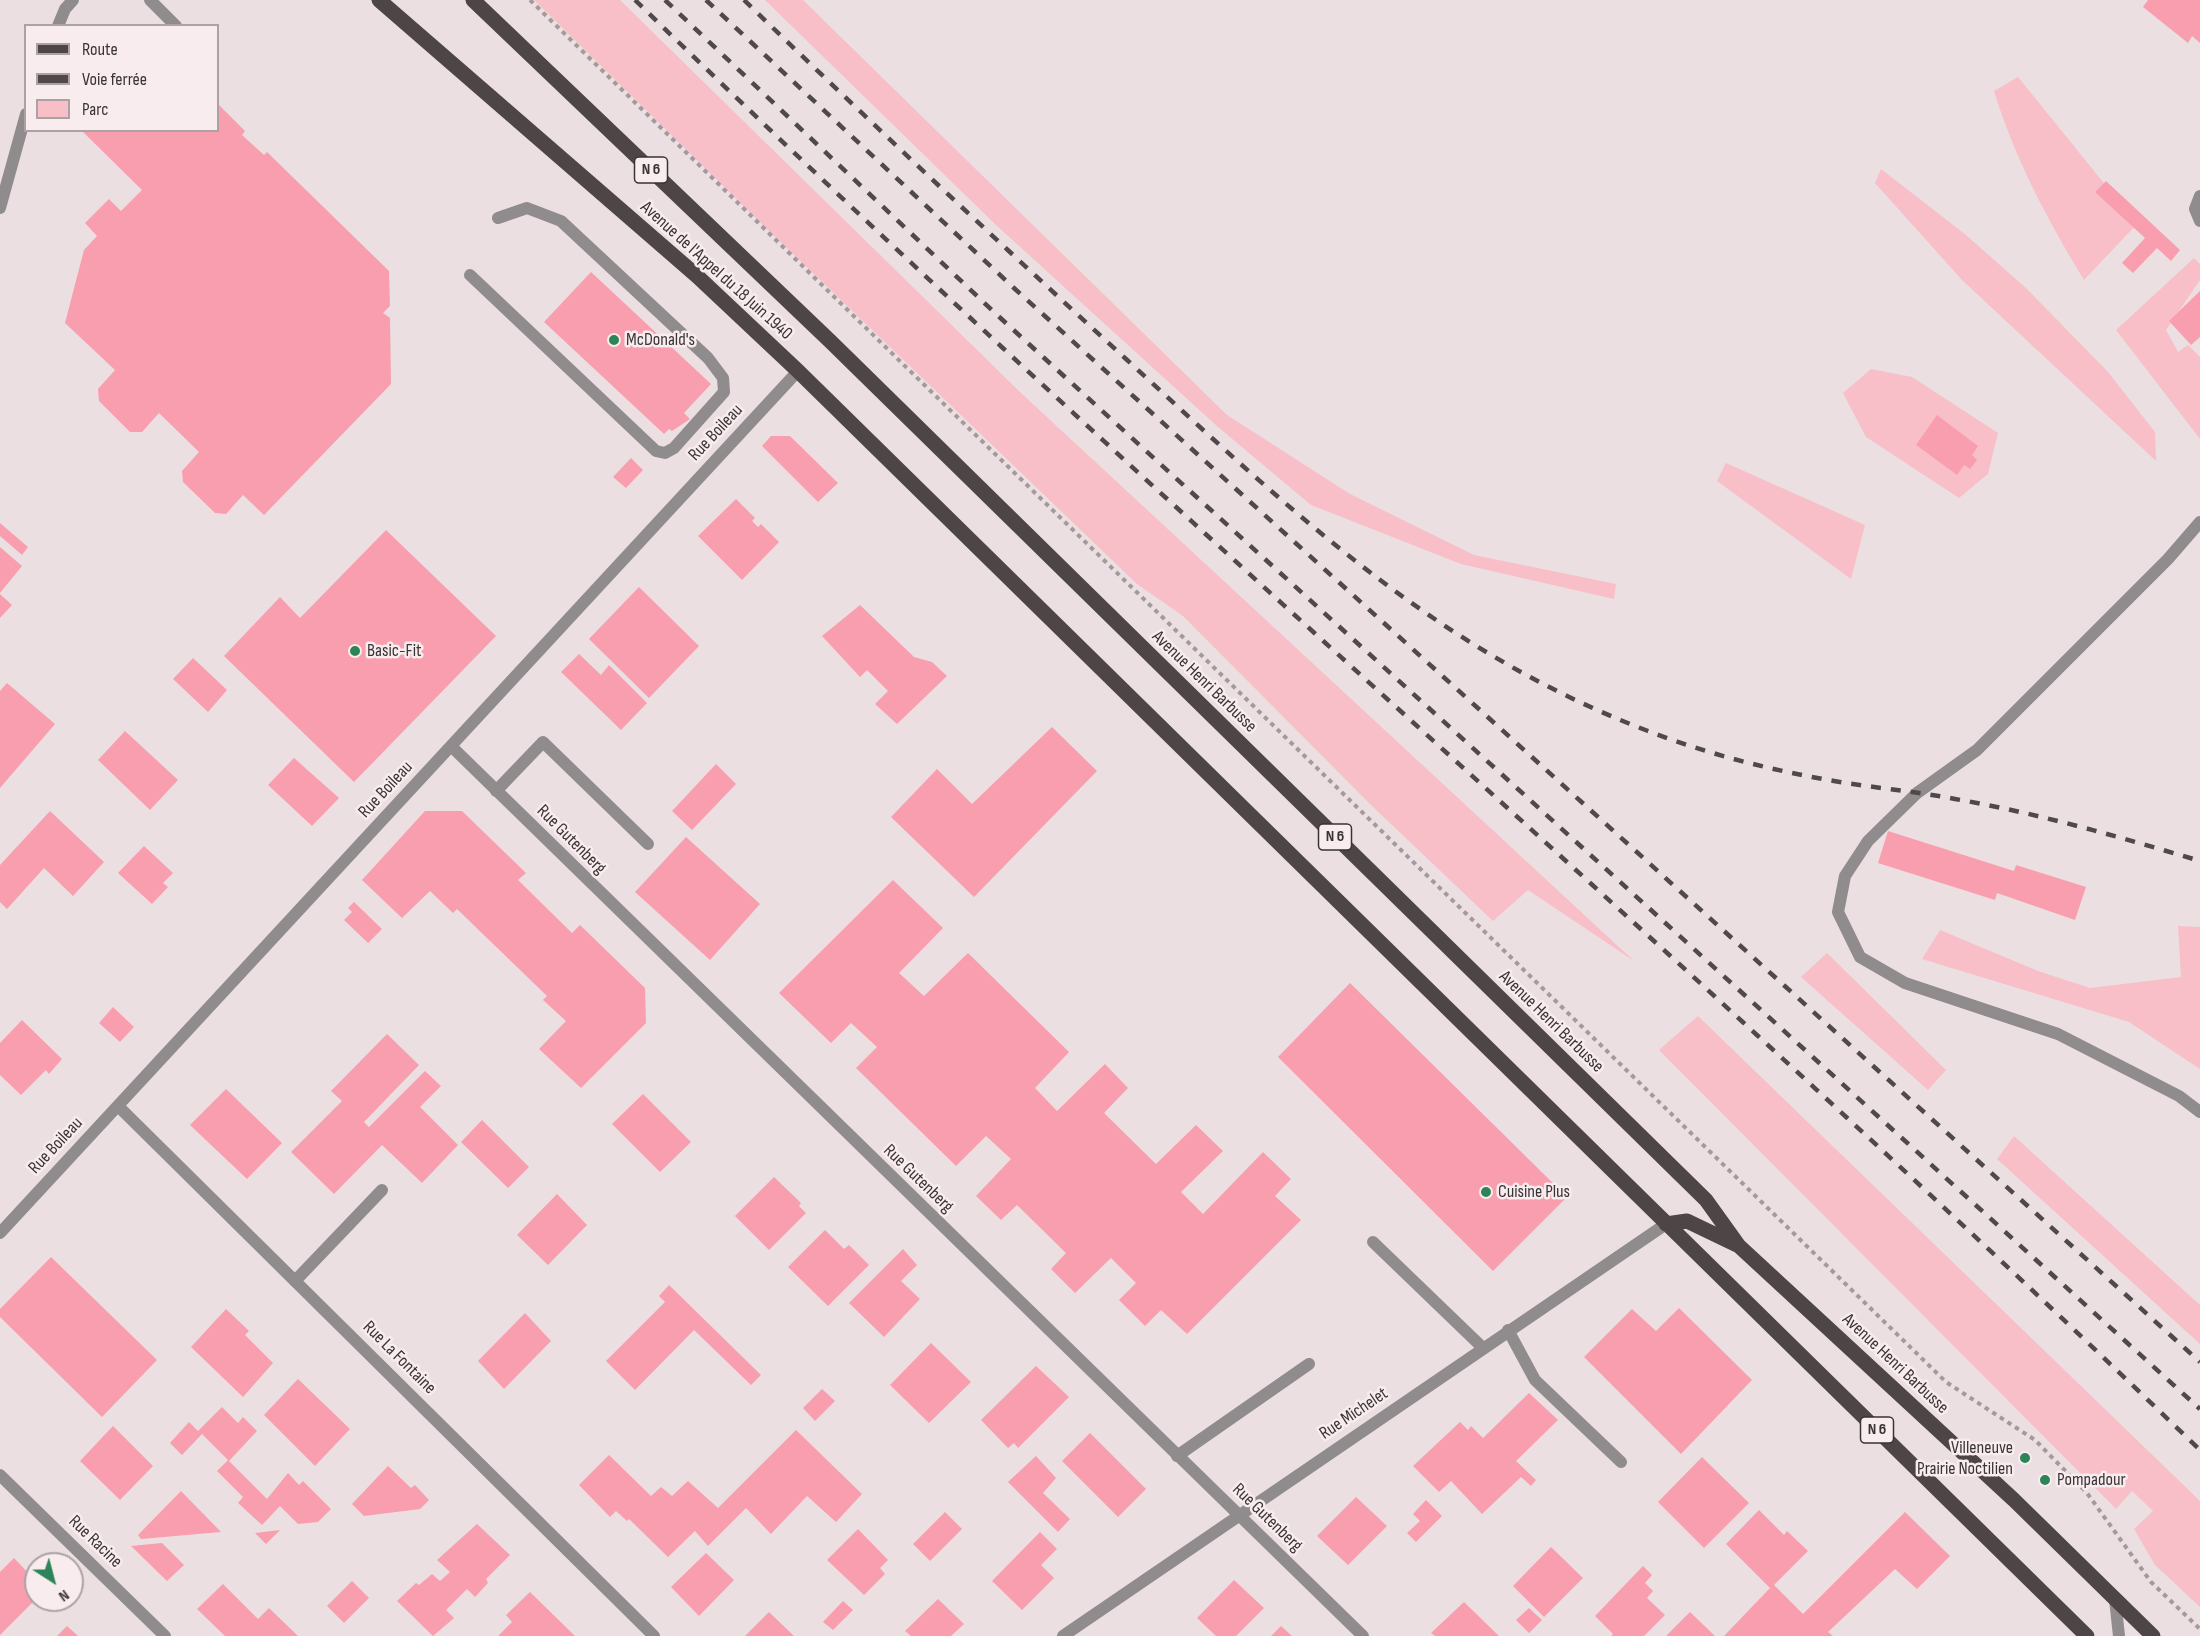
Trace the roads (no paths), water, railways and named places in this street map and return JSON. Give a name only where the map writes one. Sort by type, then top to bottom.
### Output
[{"type":"main road","name":"Avenue de l'Appel du 18 Juin 1940","points":[[379,0],[696,276],[798,371],[1666,1224]]},
{"type":"main road","name":"Avenue de l'Appel du 18 Juin 1940","points":[[473,0],[821,332],[923,434]]},
{"type":"main road","name":"Avenue Henri Barbusse","points":[[923,434],[1706,1200],[1739,1246],[2014,1500],[2153,1636]]},
{"type":"main road","points":[[1666,1224],[1687,1221],[1739,1246]]},
{"type":"main road","name":"N 6","points":[[1666,1224],[2087,1636]]},
{"type":"street","points":[[59,24],[65,9],[73,0]]},
{"type":"street","points":[[150,0],[174,24]]},
{"type":"street","points":[[0,208],[24,121]]},
{"type":"street","points":[[2200,196],[2195,209],[2200,221]]},
{"type":"street","points":[[470,275],[657,451],[665,453],[674,448],[724,392],[723,378],[708,358],[561,221],[527,208],[498,218]]},
{"type":"street","name":"Rue Boileau","points":[[0,1233],[798,371]]},
{"type":"street","points":[[2200,522],[2160,567],[1977,750],[1917,793],[1868,841],[1845,876],[1838,912],[1860,957],[1905,983],[2058,1034],[2180,1096],[2200,1112]]},
{"type":"street","points":[[496,791],[543,742],[648,844]]},
{"type":"street","name":"Rue Gutenberg","points":[[451,746],[1363,1636]]},
{"type":"street","name":"Rue La Fontaine","points":[[118,1106],[654,1636]]},
{"type":"street","points":[[295,1281],[382,1190]]},
{"type":"street","name":"Rue Michelet","points":[[1063,1636],[1666,1224]]},
{"type":"street","points":[[1373,1242],[1483,1348]]},
{"type":"street","points":[[1508,1330],[1535,1380],[1621,1462]]},
{"type":"street","points":[[1177,1456],[1309,1364]]},
{"type":"street","name":"Rue Racine","points":[[0,1475],[165,1636]]},
{"type":"street","points":[[2115,1599],[2119,1636]]},
{"type":"railway","points":[[635,0],[1023,366],[1811,1085],[2007,1266],[2200,1450]]},
{"type":"railway","points":[[665,0],[996,314],[2200,1409]]},
{"type":"railway","points":[[706,0],[1015,289],[2200,1362]]},
{"type":"railway","points":[[744,0],[981,225],[1307,522],[1432,618],[1500,660],[1571,698],[1648,731],[1716,754],[1810,777],[1940,796],[2017,811],[2200,861]]},
{"type":"place","name":"McDonald's","points":[[614,340]]},
{"type":"place","name":"Basic-Fit","points":[[355,651]]},
{"type":"place","name":"Cuisine Plus","points":[[1486,1192]]},
{"type":"place","name":"Villeneuve Prairie Noctilien","points":[[2025,1458]]},
{"type":"place","name":"Pompadour","points":[[2045,1480]]}]
